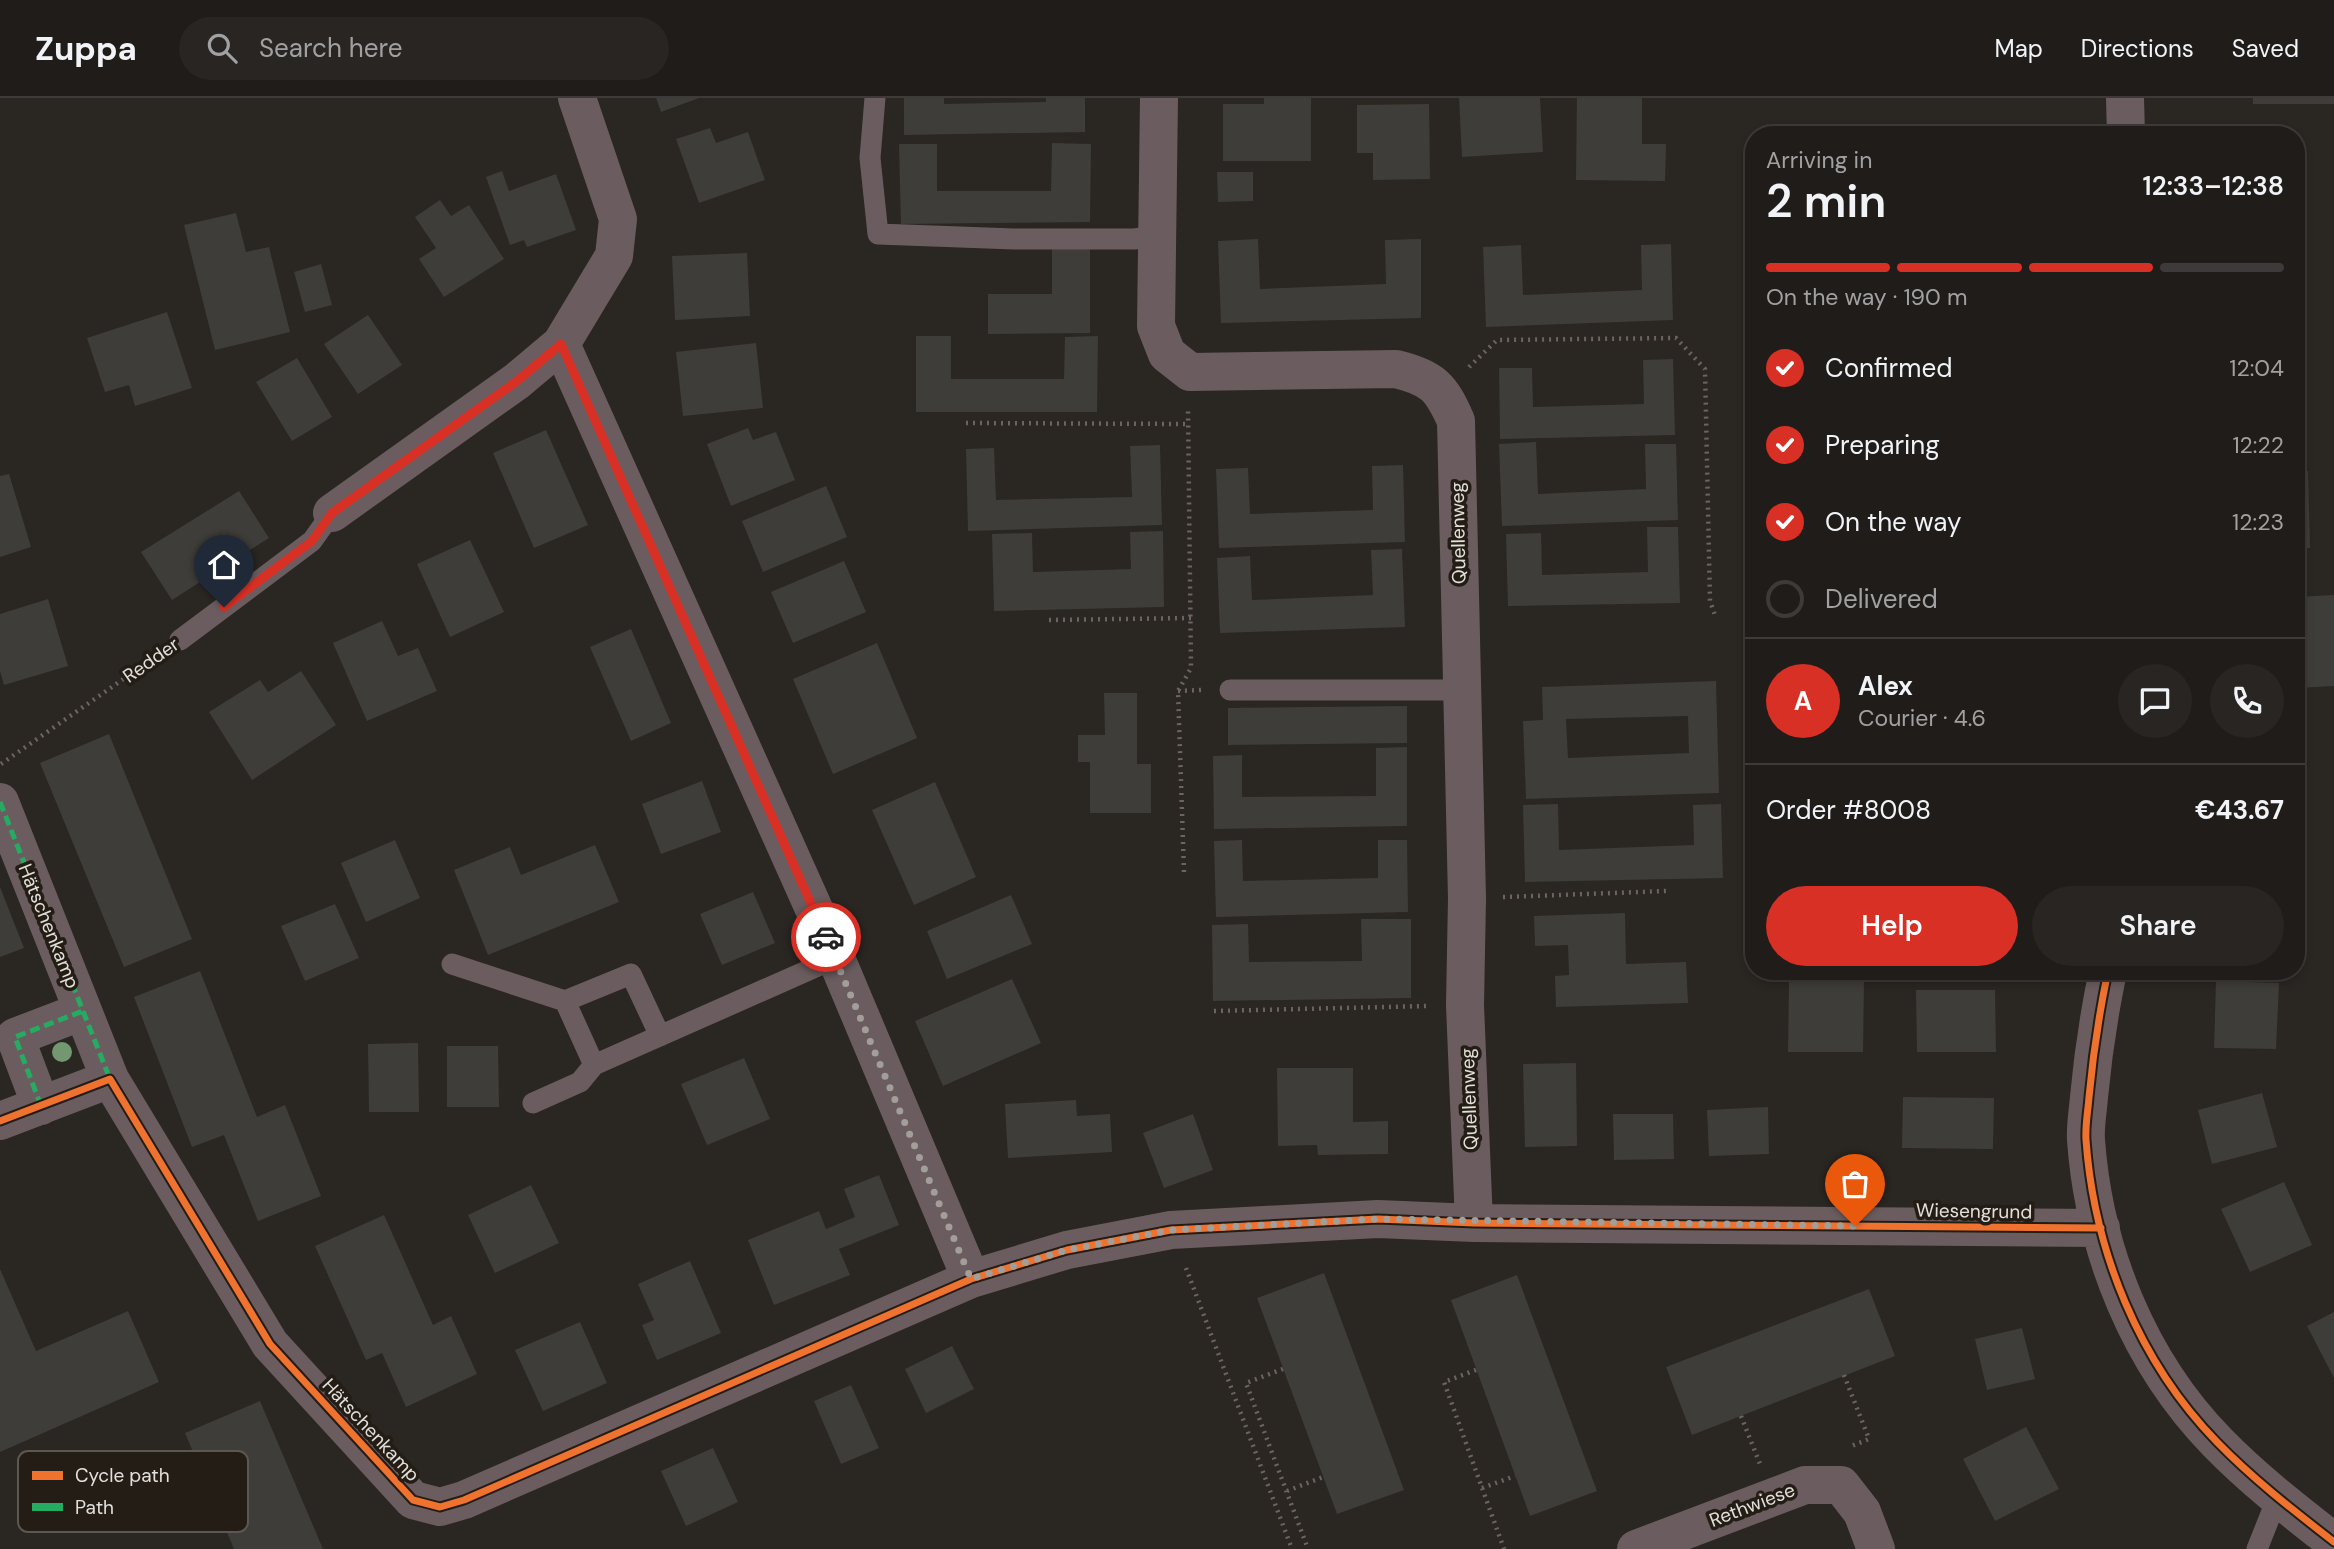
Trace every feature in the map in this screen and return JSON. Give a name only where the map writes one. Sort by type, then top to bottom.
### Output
[{"type":"street","points":[[577,98],[618,219],[614,256],[561,344],[836,958],[971,1279]]},
{"type":"street","points":[[1159,98],[1156,326],[1167,354],[1190,372],[1396,369],[1421,375],[1444,393]]},
{"type":"street","points":[[2125,98],[2126,126]]},
{"type":"street","name":"Redder","points":[[332,513],[517,381],[561,344]]},
{"type":"street","name":"Quellenweg","points":[[1444,393],[1456,421],[1467,898],[1465,1005],[1474,1223]]},
{"type":"street","name":"Hätschenkamp","points":[[0,802],[110,1079],[270,1344],[413,1500],[440,1507],[464,1500],[971,1279]]},
{"type":"street","points":[[2106,980],[2095,1033],[2086,1139],[2101,1228],[2126,1310],[2167,1380],[2215,1440],[2277,1499],[2334,1542]]},
{"type":"street","name":"Hätschenkamp","points":[[41,1106],[15,1037],[83,1011]]},
{"type":"street","points":[[0,1121],[110,1079]]},
{"type":"street","name":"Wiesengrund","points":[[971,1279],[1067,1250],[1171,1230],[1378,1219],[1474,1223],[2101,1228]]},
{"type":"street","name":"Rethwiese","points":[[1636,1549],[1805,1485],[1841,1485],[1862,1512],[1876,1549]]},
{"type":"lane","points":[[875,98],[870,158],[878,234],[1014,239],[1134,239],[1157,236]]},
{"type":"lane","name":"Redder","points":[[180,640],[312,541],[332,513]]},
{"type":"lane","points":[[1230,690],[1462,690]]},
{"type":"lane","points":[[533,1104],[580,1082],[594,1065],[836,958]]},
{"type":"lane","points":[[452,964],[565,1001],[631,974],[660,1036]]},
{"type":"lane","points":[[565,1001],[594,1065]]},
{"type":"lane","points":[[2258,1549],[2277,1499]]},
{"type":"path","points":[[1444,393],[1497,340],[1676,338],[1705,369],[1710,601],[1716,618]]},
{"type":"path","points":[[1184,872],[1178,691],[1191,668],[1188,424],[1190,372]]},
{"type":"path","points":[[966,424],[1188,424]]},
{"type":"path","points":[[1048,620],[1192,618]]},
{"type":"path","points":[[1467,898],[1667,891]]},
{"type":"path","points":[[1214,1012],[1465,1005]]},
{"type":"path","points":[[1171,1230],[1292,1549]]},
{"type":"path","points":[[1283,1369],[1247,1383],[1308,1549]]},
{"type":"path","points":[[1476,1370],[1444,1382],[1504,1549]]},
{"type":"path","points":[[1741,1416],[1760,1466]]},
{"type":"path","points":[[1482,1488],[1516,1476]]},
{"type":"path","points":[[1287,1491],[1323,1477]]},
{"type":"building","points":[[656,98],[699,98],[661,112]]},
{"type":"building","points":[[904,98],[944,98],[944,104],[1046,102],[1046,98],[1085,98],[1085,132],[904,135]]},
{"type":"building","points":[[1264,98],[1311,98],[1311,161],[1223,161],[1223,104],[1264,104]]},
{"type":"building","points":[[1459,98],[1540,98],[1543,152],[1462,157]]},
{"type":"building","points":[[1577,98],[1642,98],[1642,144],[1666,144],[1665,181],[1576,180]]},
{"type":"building","points":[[2253,98],[2334,98],[2334,104],[2253,104]]},
{"type":"building","points":[[1429,104],[1430,179],[1373,180],[1373,153],[1357,153],[1357,105]]},
{"type":"building","points":[[710,128],[716,143],[748,132],[765,180],[699,203],[676,139]]},
{"type":"building","points":[[1052,143],[1091,144],[1090,222],[901,224],[899,144],[937,144],[937,191],[1051,191]]},
{"type":"building","points":[[502,171],[509,191],[556,174],[576,230],[527,247],[524,240],[510,245],[486,177]]},
{"type":"building","points":[[1217,172],[1253,172],[1253,201],[1218,202]]},
{"type":"building","points":[[440,200],[451,216],[469,205],[504,259],[444,297],[419,259],[436,248],[415,217]]},
{"type":"building","points":[[236,213],[246,252],[269,247],[290,332],[215,350],[184,225]]},
{"type":"building","points":[[1258,239],[1260,289],[1386,284],[1385,240],[1421,239],[1421,318],[1221,323],[1218,241]]},
{"type":"building","points":[[1671,244],[1673,320],[1486,327],[1483,247],[1521,245],[1523,295],[1642,290],[1641,245]]},
{"type":"building","points":[[1052,249],[1090,249],[1090,333],[988,334],[988,294],[1052,294]]},
{"type":"building","points":[[747,253],[750,316],[675,320],[672,256]]},
{"type":"building","points":[[321,264],[332,305],[305,312],[294,272]]},
{"type":"building","points":[[167,312],[192,388],[135,406],[129,385],[105,392],[87,338]]},
{"type":"building","points":[[368,315],[402,365],[358,394],[324,344]]},
{"type":"building","points":[[916,336],[951,336],[951,379],[1064,379],[1065,337],[1098,336],[1097,412],[916,412]]},
{"type":"building","points":[[756,343],[763,408],[683,416],[676,352]]},
{"type":"building","points":[[297,358],[332,417],[292,441],[256,382]]},
{"type":"building","points":[[1673,359],[1675,435],[1500,439],[1499,368],[1532,368],[1533,407],[1644,404],[1643,360]]},
{"type":"building","points":[[748,428],[753,440],[776,432],[795,480],[731,506],[707,444]]},
{"type":"building","points":[[546,430],[588,525],[534,548],[493,453]]},
{"type":"building","points":[[1536,442],[1538,494],[1646,489],[1645,444],[1676,444],[1678,520],[1502,526],[1499,444]]},
{"type":"building","points":[[1160,445],[1162,525],[968,531],[966,449],[994,448],[996,500],[1132,497],[1130,446]]},
{"type":"building","points":[[1403,465],[1405,542],[1219,548],[1216,469],[1248,468],[1250,514],[1373,510],[1372,466]]},
{"type":"building","points":[[2305,471],[2308,471],[2310,548],[2305,548]]},
{"type":"building","points":[[9,474],[31,547],[0,557],[0,476]]},
{"type":"building","points":[[826,486],[847,537],[763,572],[742,521]]},
{"type":"building","points":[[239,491],[269,538],[172,600],[141,552]]},
{"type":"building","points":[[1743,503],[1745,503],[1745,574]]},
{"type":"building","points":[[1647,527],[1678,527],[1680,603],[1508,606],[1506,534],[1541,533],[1542,575],[1648,572]]},
{"type":"building","points":[[1163,531],[1164,607],[994,611],[992,534],[1032,533],[1033,572],[1131,569],[1130,532]]},
{"type":"building","points":[[470,540],[504,612],[450,637],[417,564]]},
{"type":"building","points":[[1402,549],[1405,627],[1220,633],[1217,558],[1250,556],[1252,600],[1373,595],[1371,550]]},
{"type":"building","points":[[844,561],[866,612],[793,643],[771,592]]},
{"type":"building","points":[[2334,595],[2334,686],[2305,688],[2305,597]]},
{"type":"building","points":[[48,599],[68,666],[4,685],[0,671],[0,614]]},
{"type":"building","points":[[382,621],[398,656],[418,648],[437,691],[367,721],[333,643]]},
{"type":"building","points":[[631,629],[671,723],[631,741],[590,647]]},
{"type":"building","points":[[877,643],[917,738],[833,774],[793,679]]},
{"type":"building","points":[[301,671],[336,725],[252,780],[209,712],[260,680],[268,692]]},
{"type":"building","points":[[1716,681],[1719,793],[1526,799],[1523,721],[1543,720],[1542,687]],"holes":[[[1688,716],[1689,753],[1568,758],[1566,719]]]},
{"type":"building","points":[[1104,693],[1137,693],[1137,764],[1151,764],[1151,813],[1090,813],[1090,762],[1078,762],[1078,735],[1105,735]]},
{"type":"building","points":[[1407,706],[1407,743],[1228,745],[1228,708]]},
{"type":"building","points":[[109,734],[192,939],[124,967],[40,763]]},
{"type":"building","points":[[1407,747],[1407,826],[1214,829],[1213,756],[1242,755],[1242,797],[1376,796],[1376,748]]},
{"type":"building","points":[[702,781],[721,832],[661,854],[642,804]]},
{"type":"building","points":[[935,782],[976,877],[914,905],[872,810]]},
{"type":"building","points":[[1558,804],[1559,850],[1694,845],[1693,805],[1721,804],[1723,878],[1525,882],[1523,805]]},
{"type":"building","points":[[395,840],[420,898],[366,922],[341,863]]},
{"type":"building","points":[[1242,840],[1243,881],[1378,878],[1378,840],[1407,840],[1408,912],[1216,917],[1214,841]]},
{"type":"building","points":[[595,845],[619,902],[488,955],[454,870],[510,847],[521,875]]},
{"type":"building","points":[[0,887],[24,948],[0,957]]},
{"type":"building","points":[[753,892],[775,943],[722,965],[700,914]]},
{"type":"building","points":[[1011,895],[1032,944],[947,979],[927,931]]},
{"type":"building","points":[[335,904],[359,958],[305,981],[281,926]]},
{"type":"building","points":[[1625,913],[1626,964],[1686,962],[1688,1003],[1556,1007],[1555,976],[1569,975],[1568,945],[1535,946],[1534,916]]},
{"type":"building","points":[[1361,919],[1411,919],[1411,998],[1213,1001],[1212,925],[1248,924],[1249,962],[1362,961]]},
{"type":"building","points":[[200,971],[257,1117],[285,1105],[321,1196],[258,1221],[224,1135],[192,1147],[134,997]]},
{"type":"building","points":[[1012,979],[1041,1043],[943,1086],[915,1021]]},
{"type":"building","points":[[1789,981],[1864,982],[1863,1052],[1788,1052]]},
{"type":"building","points":[[2216,981],[2279,983],[2276,1049],[2214,1048]]},
{"type":"building","points":[[1916,990],[1995,990],[1996,1052],[1917,1052]]},
{"type":"building","points":[[418,1043],[419,1112],[369,1112],[368,1044]]},
{"type":"building","points":[[447,1046],[498,1046],[499,1107],[447,1107]]},
{"type":"building","points":[[744,1058],[770,1119],[707,1145],[681,1084]]},
{"type":"building","points":[[1576,1063],[1577,1146],[1525,1147],[1523,1064]]},
{"type":"building","points":[[1277,1068],[1353,1068],[1353,1122],[1388,1121],[1388,1154],[1318,1155],[1317,1145],[1278,1146]]},
{"type":"building","points":[[2262,1093],[2277,1147],[2212,1164],[2198,1110]]},
{"type":"building","points":[[1903,1097],[1994,1098],[1993,1149],[1902,1148]]},
{"type":"building","points":[[1076,1100],[1077,1116],[1110,1114],[1112,1152],[1008,1158],[1005,1104]]},
{"type":"building","points":[[1768,1107],[1769,1154],[1709,1156],[1707,1110]]},
{"type":"building","points":[[1193,1114],[1213,1170],[1164,1188],[1143,1133]]},
{"type":"building","points":[[1613,1114],[1673,1114],[1674,1159],[1614,1160]]},
{"type":"building","points":[[879,1175],[899,1225],[839,1249],[850,1275],[774,1305],[748,1240],[819,1211],[826,1229],[855,1217],[844,1189]]},
{"type":"building","points":[[2284,1182],[2312,1245],[2250,1272],[2221,1209]]},
{"type":"building","points":[[531,1185],[559,1243],[495,1273],[468,1215]]},
{"type":"building","points":[[384,1215],[433,1325],[451,1316],[477,1374],[406,1407],[382,1353],[366,1360],[315,1246]]},
{"type":"building","points":[[690,1261],[721,1333],[657,1360],[642,1325],[654,1320],[638,1284]]},
{"type":"building","points":[[0,1269],[36,1351],[128,1311],[159,1382],[0,1452]]},
{"type":"building","points":[[1324,1273],[1404,1490],[1337,1514],[1257,1298]]},
{"type":"building","points":[[1517,1275],[1597,1491],[1530,1516],[1451,1300]]},
{"type":"building","points":[[1869,1289],[1895,1356],[1692,1435],[1666,1367]]},
{"type":"building","points":[[2334,1312],[2334,1378],[2307,1326]]},
{"type":"building","points":[[580,1322],[607,1383],[543,1411],[515,1350]]},
{"type":"building","points":[[2022,1328],[2035,1379],[1987,1390],[1975,1339]]},
{"type":"building","points":[[952,1346],[974,1389],[926,1413],[905,1369]]},
{"type":"building","points":[[851,1385],[879,1448],[841,1464],[814,1401]]},
{"type":"building","points":[[260,1401],[323,1549],[234,1549],[227,1532],[248,1532],[248,1451],[193,1451],[185,1433]]},
{"type":"building","points":[[2026,1427],[2059,1489],[1995,1521],[1963,1459]]},
{"type":"building","points":[[713,1448],[738,1502],[686,1526],[661,1471]]},
{"type":"marked path","points":[[0,802],[110,1079]]},
{"type":"marked path","points":[[41,1106],[15,1037],[83,1011]]},
{"type":"cycle path","points":[[2106,980],[2094,1050],[2086,1140],[2099,1223],[2125,1303],[2143,1341],[2189,1411],[2245,1469],[2334,1542]]},
{"type":"cycle path","points":[[0,1121],[110,1079],[270,1344],[413,1500],[440,1507],[464,1500],[971,1279],[1067,1250],[1171,1230],[1378,1219],[1474,1223],[2101,1228]]},
{"type":"way so far","points":[[826,937],[971,1279],[1067,1250],[1171,1230],[1378,1219],[1474,1223],[1855,1226]]},
{"type":"route","points":[[224,607],[312,541],[332,513],[517,381],[561,344],[826,937]]}]
